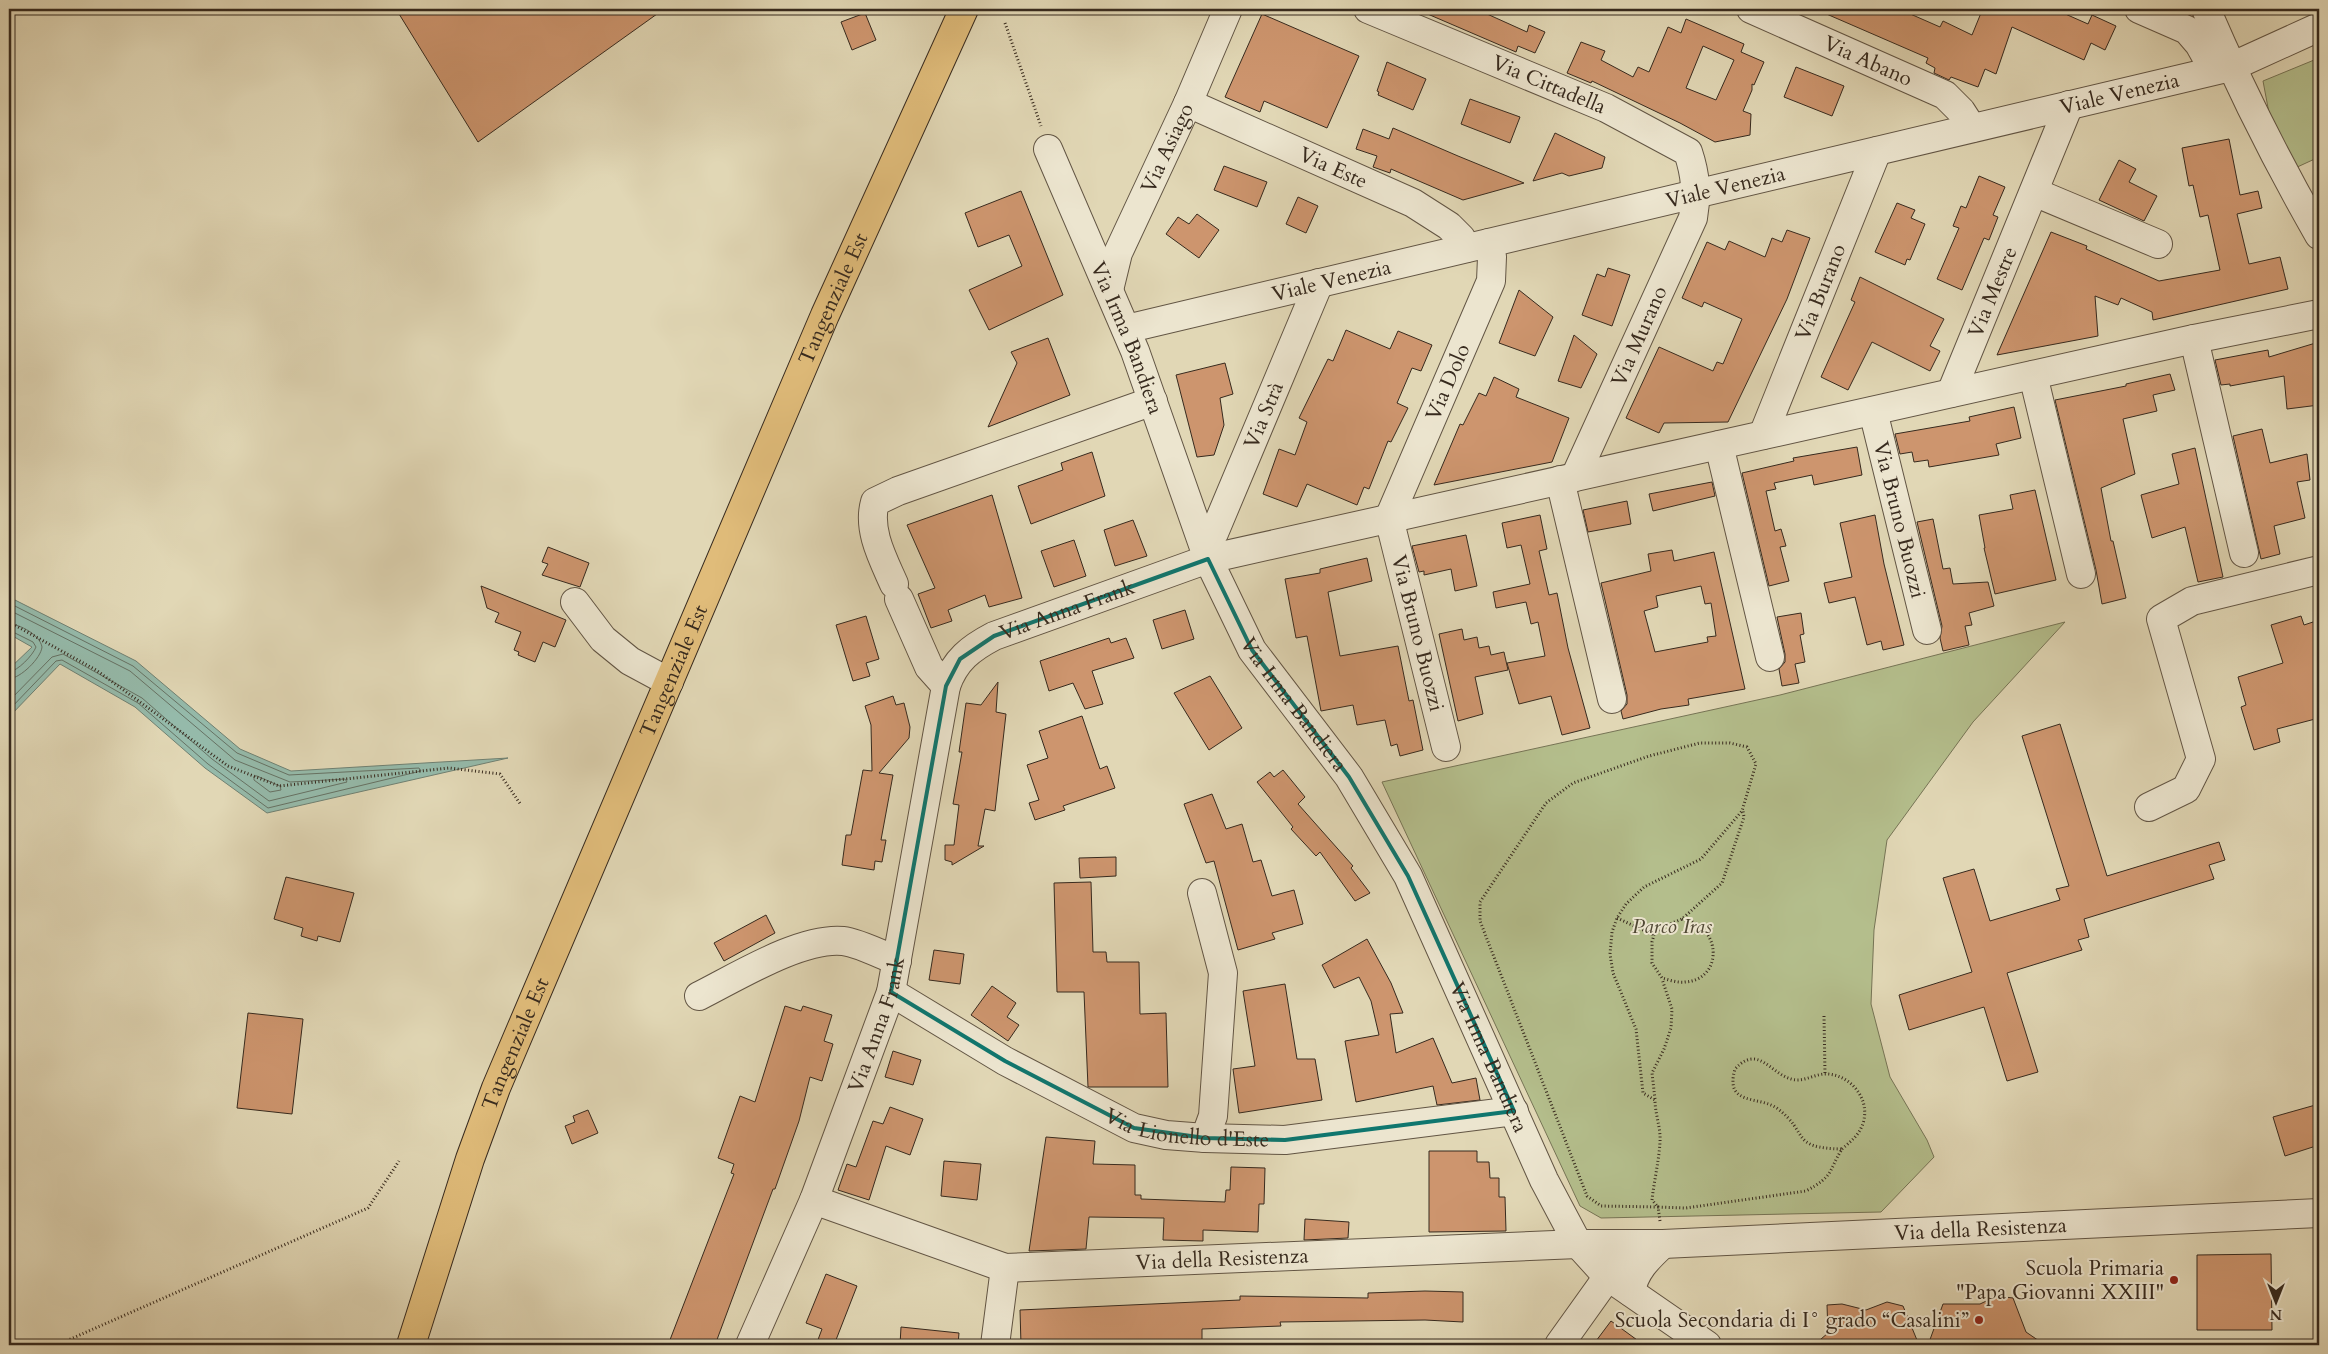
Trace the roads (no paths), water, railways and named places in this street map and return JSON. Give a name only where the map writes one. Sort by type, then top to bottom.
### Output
[{"type":"main road","name":"Tangenziale Est","points":[[411,1345],[470,1159],[496,1088],[825,315],[964,9]]},
{"type":"street","name":"Via Asiago","points":[[1109,290],[1118,253],[1188,103],[1228,9]]},
{"type":"street","name":"Via Cittadella","points":[[1368,9],[1606,108],[1688,152],[1694,170],[1697,193]]},
{"type":"street","name":"Via Abano","points":[[1750,9],[1945,95],[1961,111],[1972,128]]},
{"type":"street","points":[[2138,9],[2194,19],[2199,44],[2208,60],[2231,67]]},
{"type":"street","points":[[2206,9],[2231,67],[2279,165],[2319,235]]},
{"type":"street","name":"Viale Venezia","points":[[1126,329],[2231,67],[2319,27]]},
{"type":"street","name":"Via Este","points":[[1188,103],[1413,203],[1449,226],[1461,238],[1478,246]]},
{"type":"street","name":"Via Mestre","points":[[1951,393],[2069,105]]},
{"type":"street","name":"Via Irma Bandiera","points":[[1048,148],[1126,329],[1206,550],[1252,650],[1348,777],[1408,876],[1544,1180],[1578,1244],[1608,1276],[1707,1345]]},
{"type":"street","name":"Via Burano","points":[[1763,435],[1877,151]]},
{"type":"street","points":[[2034,192],[2158,244]]},
{"type":"street","name":"Via Murano","points":[[1567,478],[1693,218],[1697,193]]},
{"type":"street","name":"Via Dolo","points":[[1389,518],[1491,281],[1492,257],[1478,246]]},
{"type":"street","name":"Via Strà","points":[[1206,550],[1319,284]]},
{"type":"street","points":[[1206,550],[1389,518],[2194,339],[2319,314]]},
{"type":"street","points":[[2194,339],[2244,553]]},
{"type":"street","points":[[2033,375],[2081,574]]},
{"type":"street","points":[[946,686],[928,667],[876,543],[872,512],[874,502],[916,484],[1153,400]]},
{"type":"street","name":"Via Bruno Buozzi","points":[[1873,410],[1926,630]]},
{"type":"street","points":[[1719,445],[1770,658]]},
{"type":"street","points":[[1567,478],[1612,699]]},
{"type":"street","name":"Via Bruno Buozzi","points":[[1389,518],[1446,747]]},
{"type":"street","name":"Via Anna Frank","points":[[750,1345],[814,1200],[891,992],[946,686],[951,671],[960,658],[973,647],[994,636],[1206,550]]},
{"type":"street","points":[[2149,807],[2186,789],[2202,760],[2161,619],[2192,601],[2319,570]]},
{"type":"street","points":[[575,602],[603,639],[630,661],[669,682]]},
{"type":"street","points":[[1202,893],[1223,973],[1213,1116],[1206,1138]]},
{"type":"street","points":[[699,996],[793,950],[817,943],[844,940],[897,961]]},
{"type":"street","name":"Via Lionello d'Este","points":[[891,992],[1005,1061],[1134,1128],[1166,1134],[1206,1138],[1285,1140],[1514,1111]]},
{"type":"street","name":"Via della Resistenza","points":[[814,1200],[1005,1268],[1578,1244],[1652,1245],[2319,1213]]},
{"type":"street","points":[[1631,1292],[1633,1282],[1652,1245]]},
{"type":"street","name":"Via della Resistenza","points":[[1559,1345],[1620,1259],[1652,1245]]},
{"type":"street","points":[[995,1345],[1005,1268]]},
{"type":"water","points":[[9,597],[136,661],[240,749],[291,771],[508,758],[267,813],[205,768],[135,707],[60,664],[9,717],[9,669],[32,647],[9,634]]},
{"type":"place","name":"Scuola Primaria \"Papa Giovanni XXIII\"","points":[[2174,1280]]},
{"type":"place","name":"Scuola Secondaria di I° grado “Casalini”","points":[[1979,1320]]},
{"type":"park label","name":"Parco Iras","points":[[1672,926]]}]
